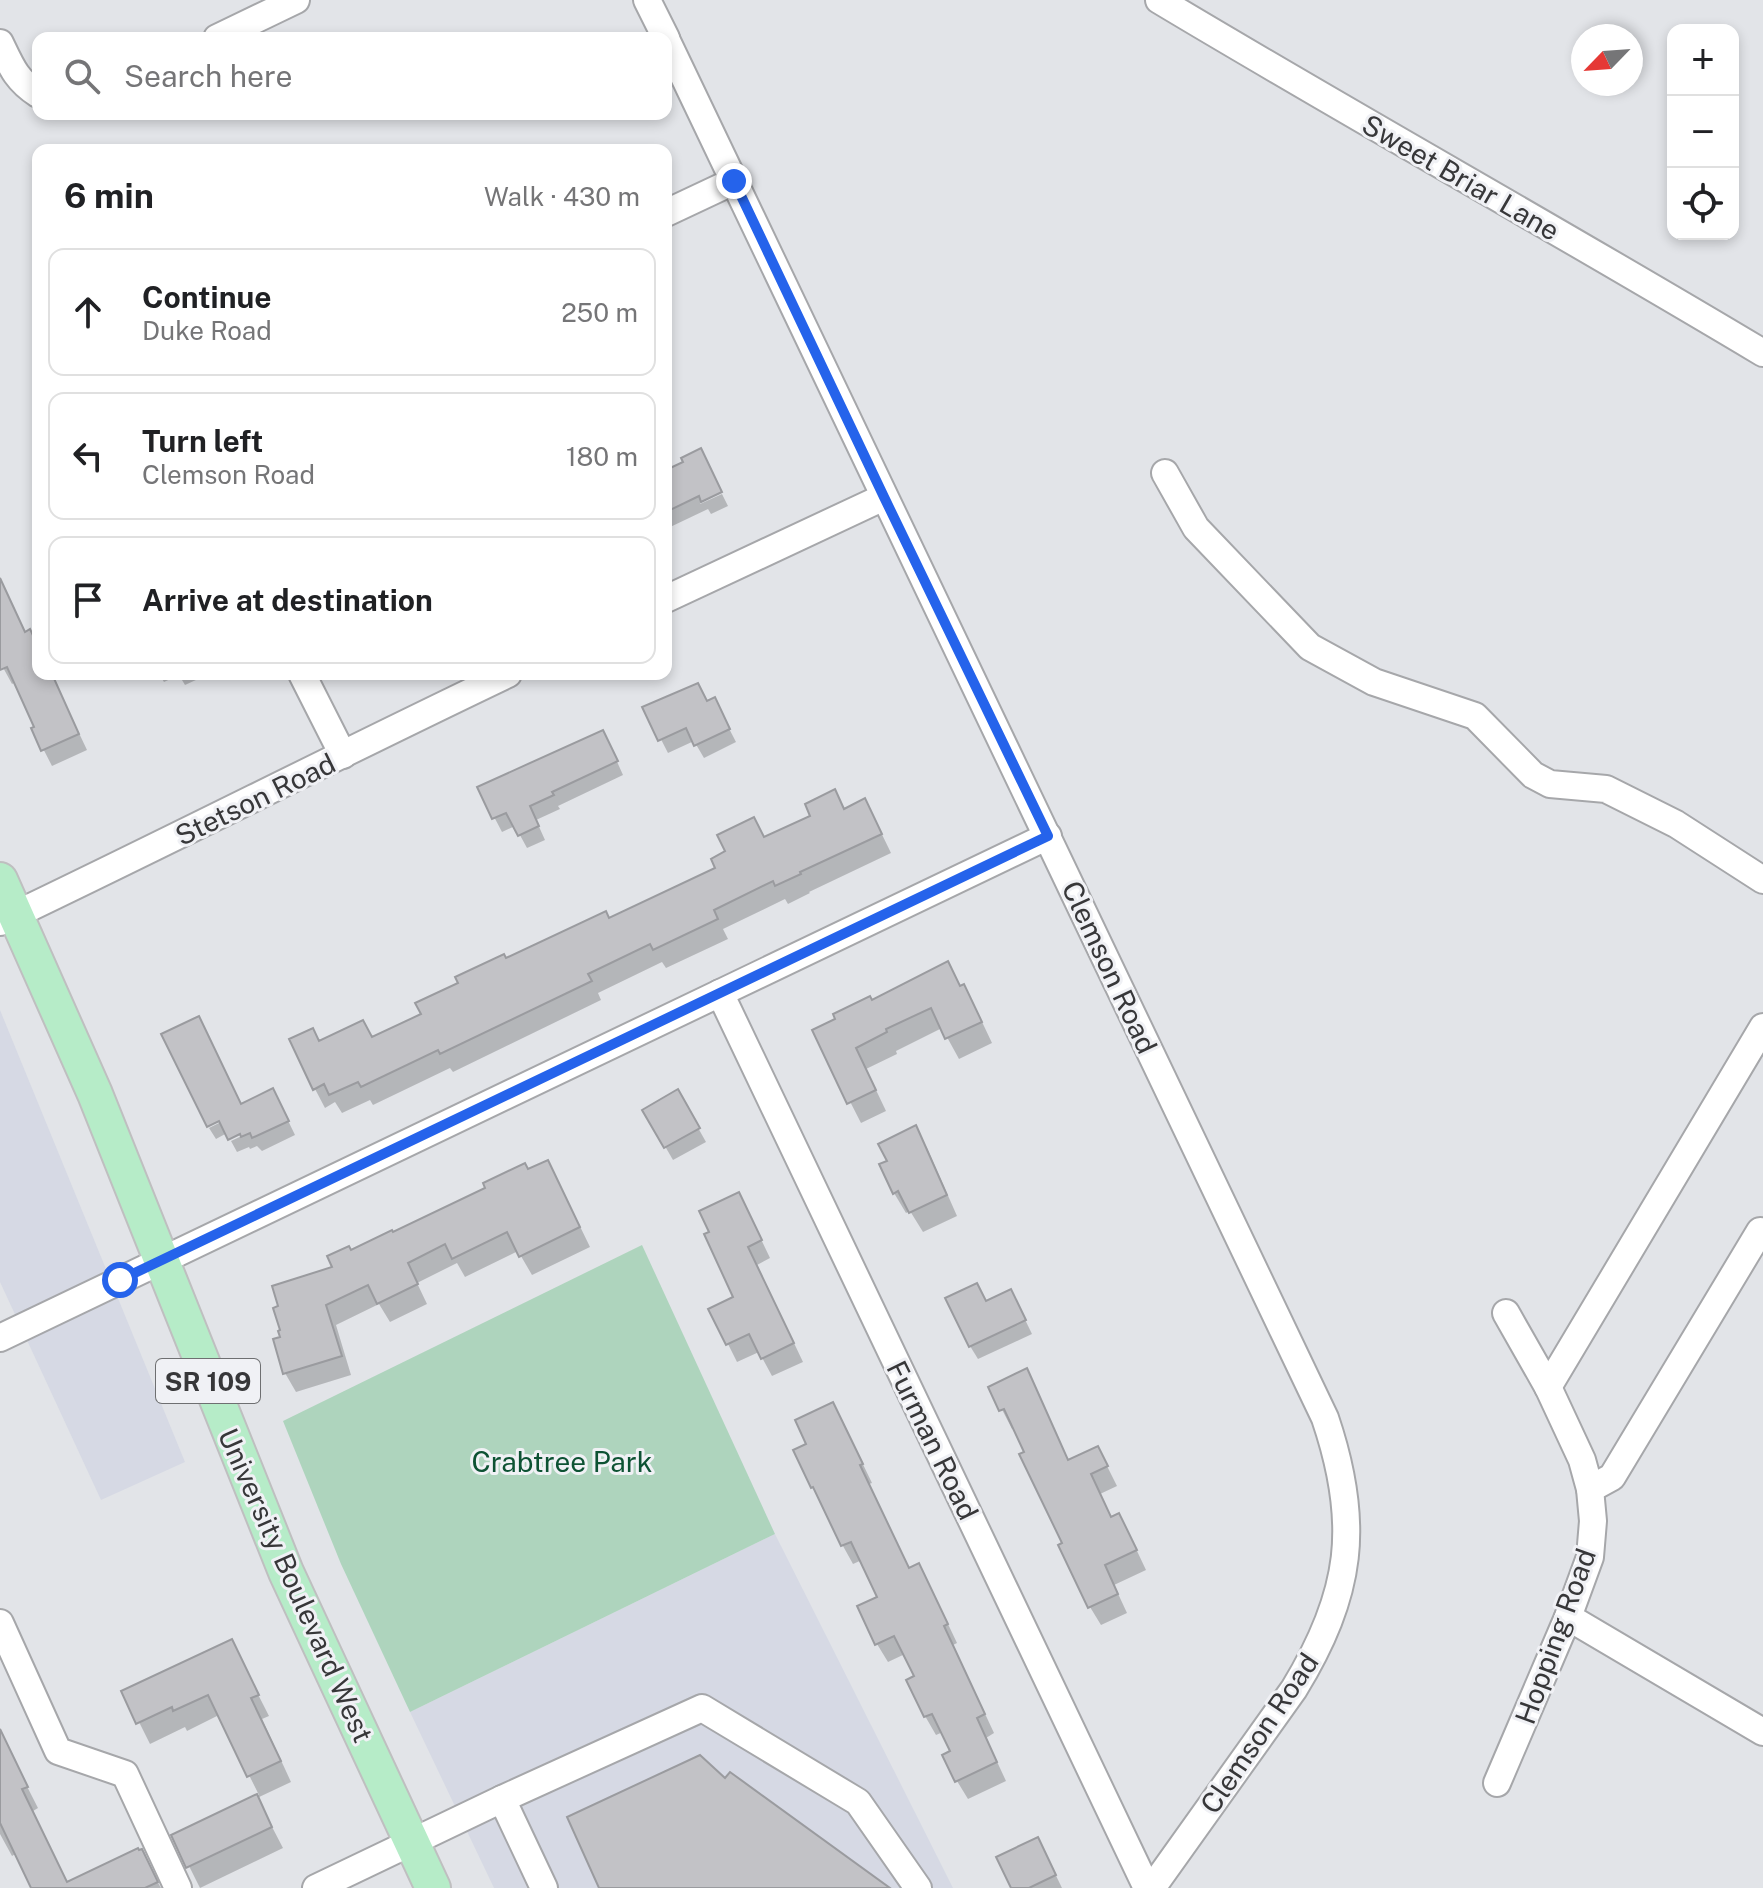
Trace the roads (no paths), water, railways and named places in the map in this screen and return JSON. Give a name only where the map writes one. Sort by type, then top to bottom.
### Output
[{"type":"main road","name":"University Boulevard West","points":[[0,880],[8,918],[95,1094],[286,1572],[433,1888]]},
{"type":"street","points":[[229,32],[296,0]]},
{"type":"street","name":"Clemson Road","points":[[647,0],[663,32]]},
{"type":"street","name":"Sweet Briar Lane","points":[[1159,0],[1763,353]]},
{"type":"street","points":[[0,43],[14,71],[32,90]]},
{"type":"street","name":"Clemson Road","points":[[672,51],[1325,1418],[1338,1457],[1346,1508],[1347,1544],[1341,1582],[1329,1623],[1294,1689],[1149,1888]]},
{"type":"street","points":[[672,210],[734,181]]},
{"type":"street","points":[[1165,473],[1196,528],[1310,647],[1374,682],[1475,716],[1533,775],[1550,784],[1606,789],[1676,824],[1763,880]]},
{"type":"street","points":[[672,596],[884,497]]},
{"type":"street","points":[[305,680],[343,755]]},
{"type":"street","name":"Stetson Road","points":[[8,918],[495,680]]},
{"type":"street","points":[[0,1338],[1048,836]]},
{"type":"street","name":"Furman Road","points":[[720,993],[1149,1888]]},
{"type":"street","points":[[1548,1387],[1763,1027]]},
{"type":"street","points":[[1590,1489],[1612,1477],[1762,1229]]},
{"type":"street","name":"Hopping Road","points":[[1497,1783],[1568,1617],[1590,1557],[1593,1521],[1590,1489],[1582,1460],[1548,1387],[1506,1313]]},
{"type":"street","points":[[1568,1617],[1763,1732]]},
{"type":"street","points":[[0,1623],[58,1751],[125,1774],[178,1888]]},
{"type":"street","points":[[316,1888],[702,1708],[858,1802],[918,1888]]},
{"type":"street","points":[[502,1799],[544,1888]]},
{"type":"park label","name":"Crabtree Park","points":[[562,1461]]}]
